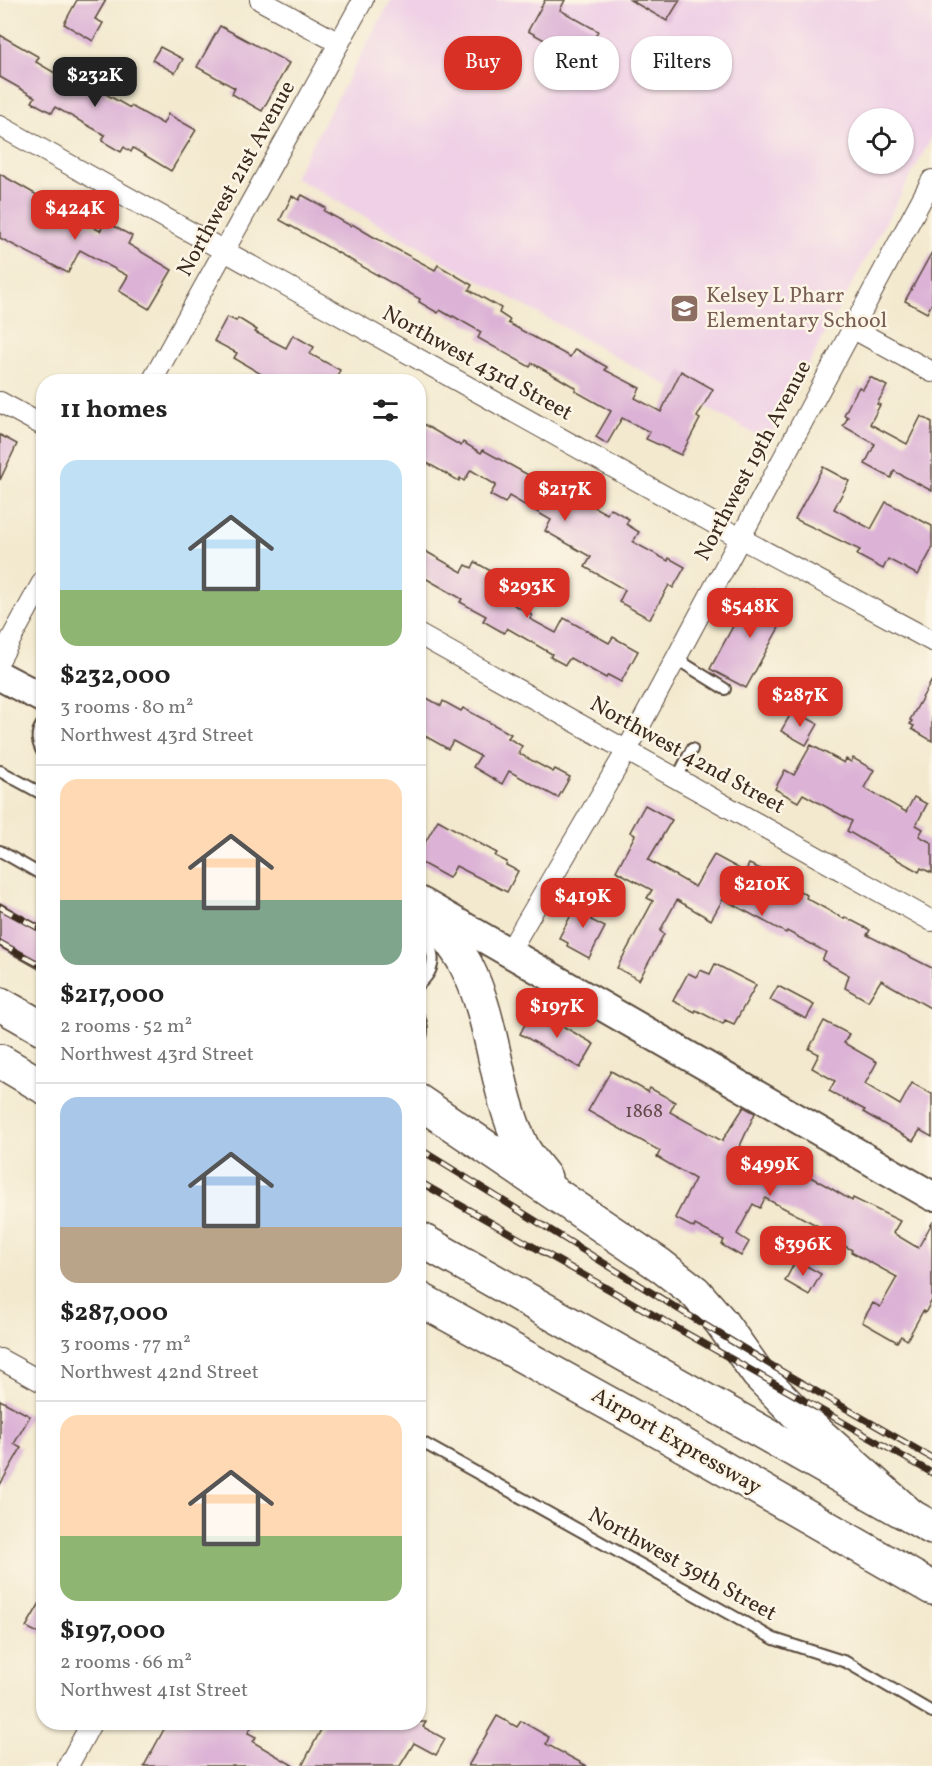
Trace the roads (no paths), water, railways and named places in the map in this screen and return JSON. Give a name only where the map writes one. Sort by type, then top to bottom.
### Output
[{"type":"highway","points":[[426,912],[453,944],[466,966],[488,1025],[508,1112],[522,1146],[546,1179],[584,1214]]},
{"type":"highway","points":[[0,1004],[36,1024]]},
{"type":"highway","points":[[0,1061],[36,1082]]},
{"type":"highway","points":[[0,1078],[36,1096]]},
{"type":"highway","points":[[426,1106],[660,1264],[695,1292],[765,1382],[801,1418],[922,1522]]},
{"type":"highway","points":[[426,1243],[922,1522]]},
{"type":"highway","name":"Airport Expressway","points":[[426,1302],[664,1434],[932,1588]]},
{"type":"main road","points":[[0,676],[36,695]]},
{"type":"main road","points":[[426,906],[932,1196]]},
{"type":"street","points":[[260,0],[339,44]]},
{"type":"street","name":"Northwest 21st Avenue","points":[[156,374],[363,0]]},
{"type":"street","name":"Northwest 43rd Street","points":[[0,126],[740,538],[932,641]]},
{"type":"street","name":"Northwest 19th Avenue","points":[[509,952],[627,750],[932,180]]},
{"type":"street","points":[[852,328],[932,372]]},
{"type":"street","points":[[0,402],[36,422]]},
{"type":"street","points":[[0,659],[36,594]]},
{"type":"street","name":"Northwest 42nd Street","points":[[426,638],[932,921]]},
{"type":"street","points":[[0,1359],[36,1379]]},
{"type":"street","points":[[68,1766],[88,1730]]},
{"type":"lane","points":[[675,658],[725,689]]},
{"type":"lane","points":[[677,778],[692,749]]},
{"type":"lane","points":[[1,769],[36,790]]},
{"type":"lane","points":[[0,851],[36,871]]},
{"type":"lane","points":[[426,940],[430,945],[434,961],[431,971],[426,976]]},
{"type":"lane","name":"Northwest 39th Street","points":[[426,1444],[774,1639],[846,1662],[932,1712]]},
{"type":"railway","points":[[0,907],[36,927]]},
{"type":"railway","points":[[0,943],[36,963]]},
{"type":"railway","points":[[426,1153],[781,1371],[932,1458]]},
{"type":"railway","points":[[426,1186],[932,1473]]},
{"type":"place","name":"Kelsey L Pharr Elementary School","points":[[685,309]]}]
